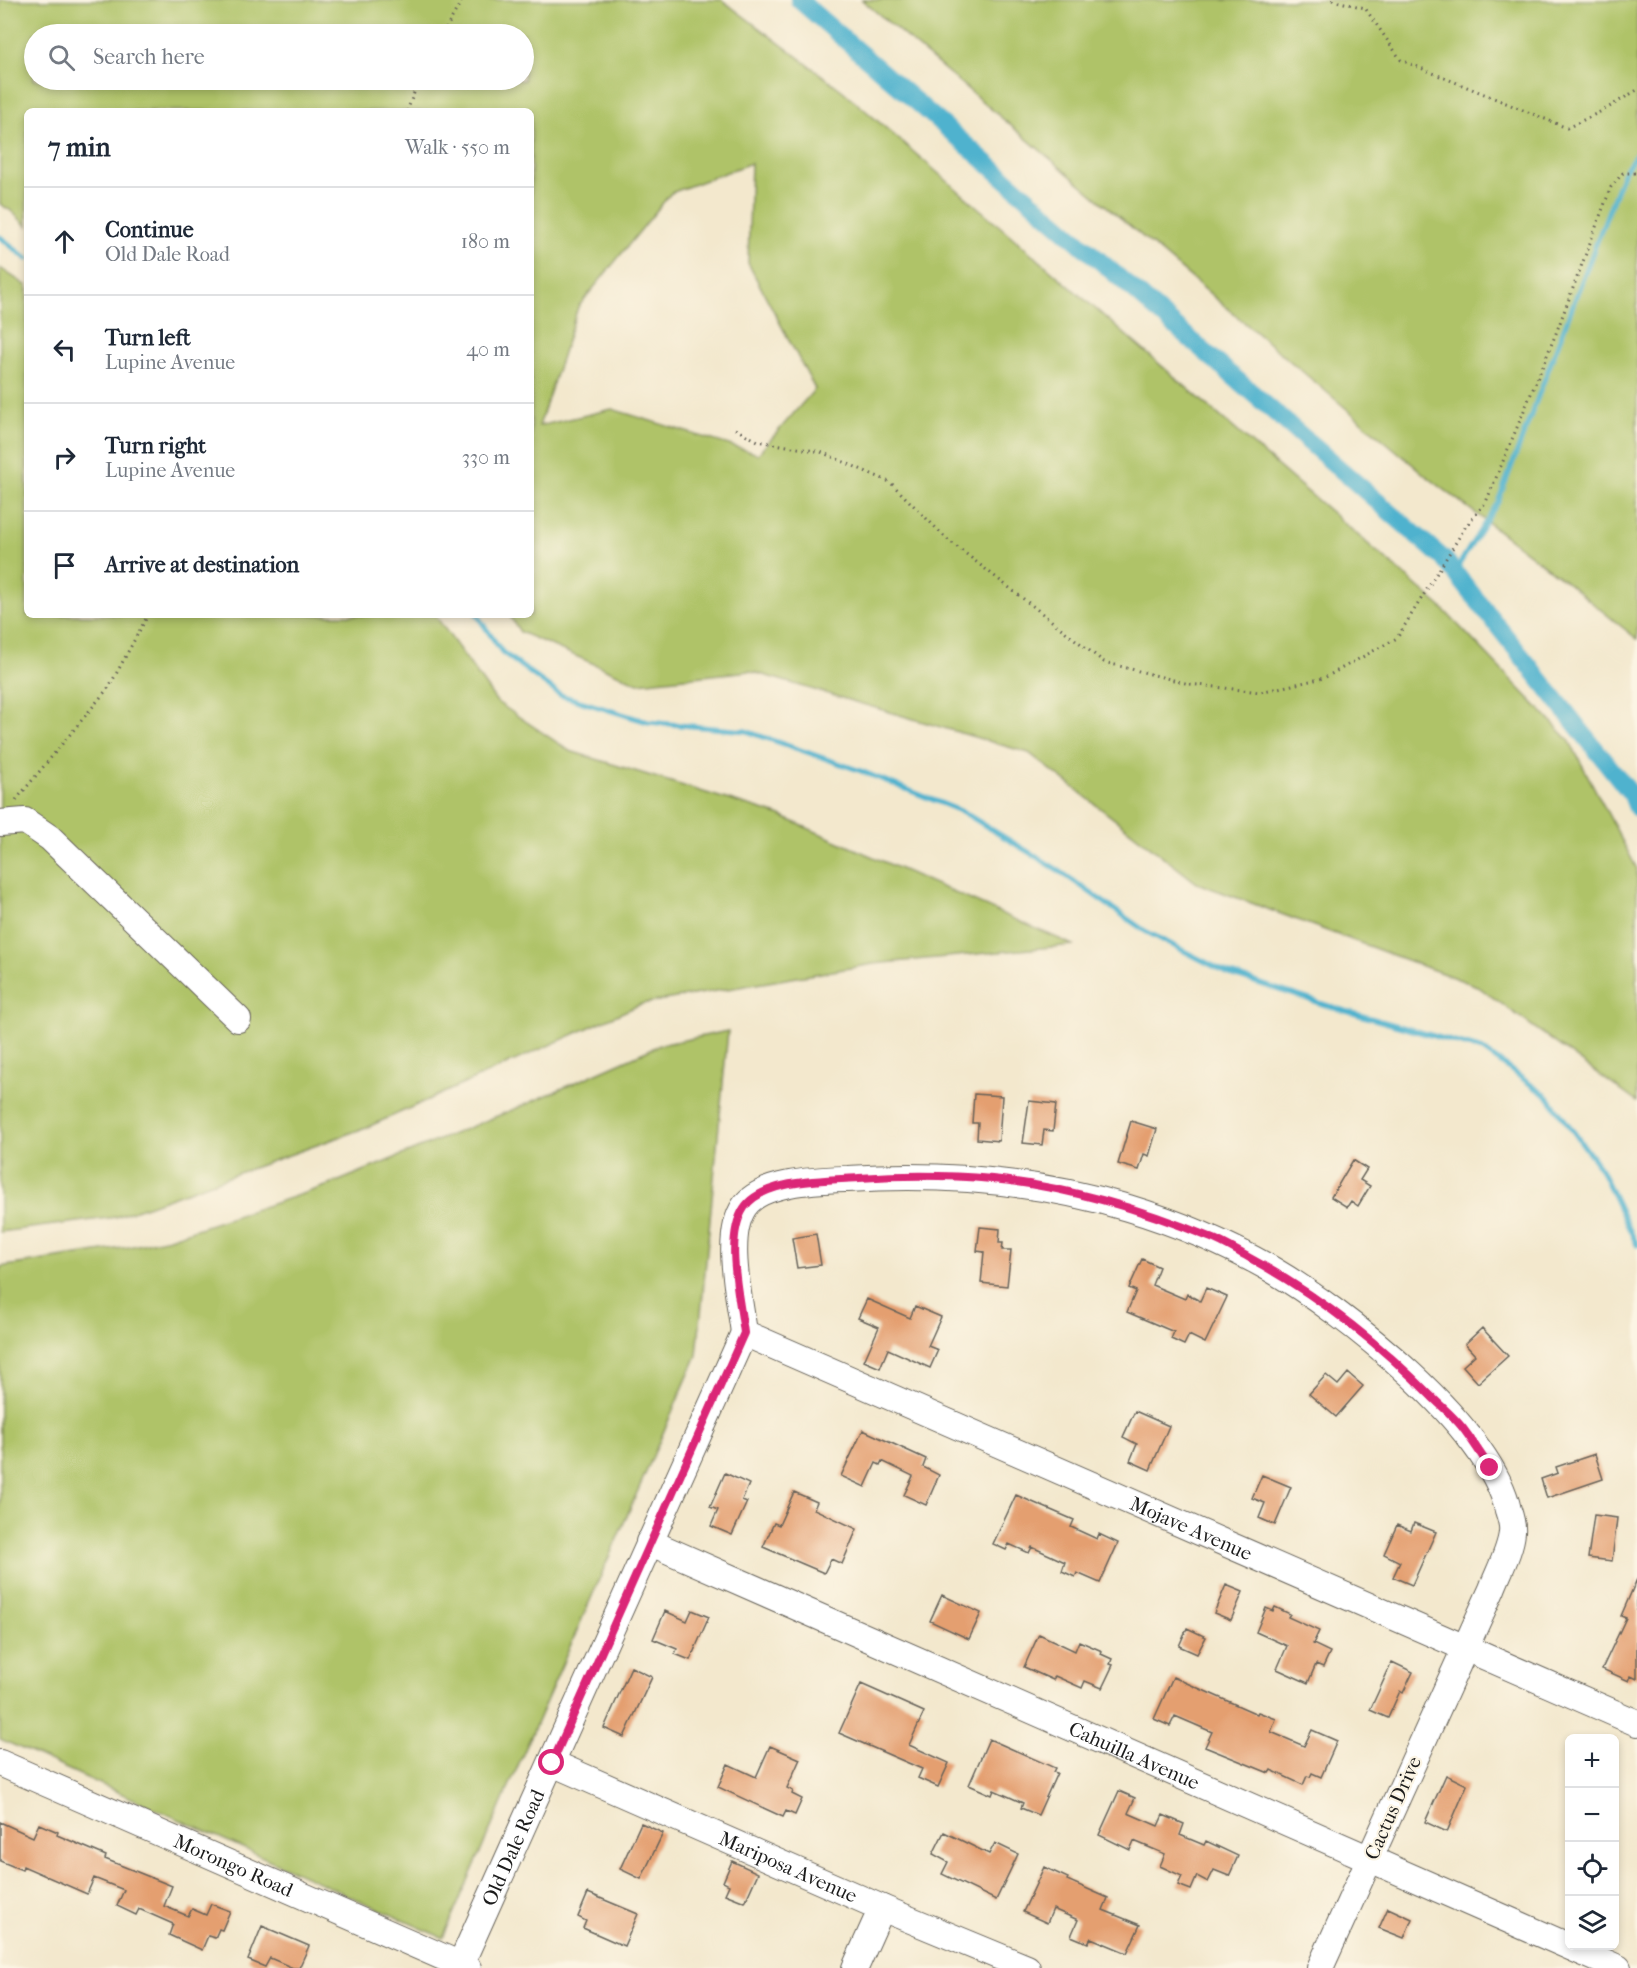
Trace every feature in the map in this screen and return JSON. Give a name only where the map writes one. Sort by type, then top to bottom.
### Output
[{"type":"street","points":[[0,823],[25,821],[50,838],[238,1019]]},
{"type":"street","name":"Cactus Drive","points":[[744,1333],[735,1257],[736,1224],[744,1206],[757,1196],[775,1188],[810,1181],[896,1176],[992,1179],[1068,1192],[1128,1208],[1211,1237],[1281,1276],[1334,1311],[1415,1380],[1462,1428],[1490,1468],[1506,1500],[1513,1530],[1492,1589],[1320,1968]]},
{"type":"street","name":"Old Dale Road","points":[[463,1967],[649,1542],[744,1333]]},
{"type":"street","name":"Mojave Avenue","points":[[744,1333],[1637,1723]]},
{"type":"street","name":"Cahuilla Avenue","points":[[649,1542],[1618,1968]]},
{"type":"street","name":"Morongo Road","points":[[0,1763],[463,1967]]},
{"type":"street","name":"Mariposa Avenue","points":[[552,1763],[882,1908],[1027,1968]]},
{"type":"street","points":[[855,1968],[882,1908]]},
{"type":"path","points":[[449,24],[462,0]]},
{"type":"path","points":[[1332,0],[1365,8],[1401,60],[1567,128],[1606,109],[1637,90]]},
{"type":"path","points":[[408,108],[415,90]]},
{"type":"path","points":[[735,429],[758,441],[821,452],[890,482],[947,539],[1104,662],[1189,684],[1260,692],[1324,678],[1397,638],[1466,526],[1486,502],[1555,336],[1611,187],[1623,173],[1637,173]]},
{"type":"path","points":[[15,802],[109,687],[146,618]]},
{"type":"green space","points":[[0,0],[722,0],[843,91],[1440,606],[1569,740],[1637,869],[1637,1102],[1477,986],[1197,883],[1029,753],[750,671],[638,683],[520,632],[511,618],[534,618],[534,108],[24,108],[24,223],[0,204]],"holes":[[[751,163],[748,263],[815,389],[758,454],[612,409],[539,426],[578,307],[671,193]]]},
{"type":"green space","points":[[862,0],[1637,0],[1637,639],[1425,475]]},
{"type":"green space","points":[[0,268],[24,284],[24,618],[437,618],[497,702],[570,751],[778,815],[1073,945],[873,964],[641,1004],[370,1126],[116,1217],[0,1232]]},
{"type":"green space","points":[[728,1031],[697,1355],[443,1938],[0,1739],[0,1267],[129,1247],[169,1238],[329,1185],[529,1103],[660,1045]]},
{"type":"building","points":[[974,1094],[1002,1096],[999,1141],[977,1139],[978,1123],[972,1123]]},
{"type":"building","points":[[1029,1101],[1056,1104],[1053,1131],[1044,1130],[1042,1145],[1023,1143]]},
{"type":"building","points":[[1131,1121],[1157,1129],[1149,1156],[1144,1154],[1139,1170],[1118,1164]]},
{"type":"building","points":[[1353,1160],[1367,1169],[1360,1180],[1370,1186],[1358,1206],[1351,1201],[1347,1207],[1331,1197]]},
{"type":"building","points":[[980,1227],[1000,1229],[999,1243],[1003,1243],[1002,1250],[1011,1250],[1007,1286],[981,1283],[984,1252],[977,1251]]},
{"type":"building","points":[[816,1234],[821,1265],[797,1268],[792,1238]]},
{"type":"building","points":[[1142,1259],[1159,1267],[1152,1285],[1185,1299],[1187,1294],[1200,1301],[1206,1288],[1227,1297],[1205,1343],[1189,1335],[1184,1345],[1171,1339],[1174,1332],[1127,1312],[1136,1291],[1129,1288]]},
{"type":"building","points":[[867,1299],[910,1318],[915,1306],[941,1317],[928,1346],[938,1350],[930,1368],[888,1349],[880,1368],[864,1361],[879,1327],[858,1318]]},
{"type":"building","points":[[1482,1328],[1508,1356],[1478,1383],[1463,1366],[1475,1355],[1465,1344]]},
{"type":"building","points":[[1348,1373],[1363,1386],[1336,1417],[1309,1394],[1326,1375],[1338,1385]]},
{"type":"building","points":[[1135,1411],[1169,1426],[1150,1470],[1130,1461],[1137,1444],[1123,1437]]},
{"type":"building","points":[[863,1430],[926,1459],[923,1467],[939,1475],[926,1505],[904,1495],[913,1476],[882,1461],[880,1465],[876,1463],[865,1487],[841,1476]]},
{"type":"building","points":[[1595,1454],[1603,1479],[1547,1498],[1541,1479],[1558,1473],[1556,1467]]},
{"type":"building","points":[[725,1473],[749,1484],[742,1500],[747,1502],[732,1535],[711,1526],[718,1510],[710,1507]]},
{"type":"building","points":[[1262,1475],[1291,1487],[1275,1525],[1259,1518],[1265,1503],[1252,1498]]},
{"type":"building","points":[[794,1492],[817,1502],[814,1509],[857,1529],[842,1564],[831,1559],[824,1573],[763,1547],[774,1523],[779,1525]]},
{"type":"building","points":[[1016,1495],[1074,1520],[1071,1527],[1097,1539],[1099,1534],[1118,1543],[1100,1583],[1077,1573],[1075,1577],[1062,1571],[1065,1562],[1032,1547],[1029,1553],[1009,1544],[1006,1550],[993,1544]]},
{"type":"building","points":[[1594,1515],[1617,1518],[1612,1561],[1588,1558]]},
{"type":"building","points":[[1414,1523],[1436,1532],[1412,1585],[1393,1577],[1400,1562],[1384,1554],[1397,1525],[1411,1531]]},
{"type":"building","points":[[1637,1579],[1637,1679],[1631,1676],[1629,1681],[1602,1669],[1626,1618],[1621,1616]]},
{"type":"building","points":[[1226,1585],[1243,1592],[1231,1620],[1214,1613]]},
{"type":"building","points":[[942,1595],[981,1613],[969,1639],[930,1621]]},
{"type":"building","points":[[1275,1607],[1290,1614],[1288,1617],[1319,1631],[1313,1644],[1330,1652],[1323,1667],[1316,1664],[1308,1683],[1277,1669],[1287,1646],[1256,1632],[1266,1608],[1273,1611]]},
{"type":"building","points":[[692,1610],[709,1617],[690,1660],[675,1654],[677,1649],[653,1639],[665,1611],[687,1621]]},
{"type":"building","points":[[1187,1628],[1206,1637],[1197,1654],[1179,1646]]},
{"type":"building","points":[[1039,1634],[1075,1651],[1079,1641],[1102,1651],[1101,1654],[1112,1659],[1110,1664],[1113,1665],[1102,1688],[1085,1681],[1082,1688],[1055,1676],[1053,1680],[1024,1667]]},
{"type":"building","points":[[1392,1662],[1413,1672],[1403,1693],[1400,1691],[1388,1718],[1370,1710]]},
{"type":"building","points":[[631,1667],[652,1677],[624,1737],[604,1728]]},
{"type":"building","points":[[1173,1677],[1257,1714],[1258,1712],[1276,1719],[1271,1732],[1304,1746],[1312,1730],[1337,1741],[1321,1777],[1312,1773],[1310,1777],[1307,1776],[1303,1785],[1271,1770],[1269,1773],[1205,1747],[1212,1732],[1175,1716],[1170,1726],[1154,1719]]},
{"type":"building","points":[[861,1684],[924,1712],[909,1745],[949,1763],[938,1787],[918,1778],[922,1769],[839,1733]]},
{"type":"building","points":[[989,1739],[1055,1768],[1053,1772],[1057,1773],[1038,1815],[1021,1808],[1023,1803],[994,1790],[992,1795],[969,1785]]},
{"type":"building","points":[[770,1746],[800,1759],[787,1788],[793,1791],[792,1794],[802,1799],[795,1815],[786,1811],[783,1817],[718,1787],[728,1764],[756,1777]]},
{"type":"building","points":[[1446,1775],[1467,1785],[1447,1832],[1425,1822]]},
{"type":"building","points":[[1119,1791],[1135,1798],[1128,1813],[1158,1826],[1163,1815],[1184,1824],[1180,1835],[1204,1845],[1206,1841],[1238,1856],[1229,1876],[1214,1870],[1208,1882],[1197,1876],[1191,1890],[1178,1885],[1182,1876],[1160,1866],[1165,1854],[1134,1841],[1130,1850],[1099,1835]]},
{"type":"building","points":[[0,1822],[33,1837],[39,1824],[58,1832],[57,1835],[106,1856],[105,1859],[172,1886],[164,1906],[188,1916],[192,1909],[206,1915],[211,1904],[230,1911],[222,1930],[219,1929],[215,1938],[208,1936],[202,1950],[169,1935],[173,1924],[139,1909],[136,1915],[117,1906],[124,1890],[94,1878],[87,1894],[23,1866],[22,1870],[0,1861]]},
{"type":"building","points":[[641,1823],[663,1833],[641,1879],[620,1869]]},
{"type":"building","points":[[944,1832],[989,1854],[995,1843],[1018,1854],[996,1900],[942,1874],[948,1862],[933,1854]]},
{"type":"building","points":[[732,1861],[758,1873],[745,1902],[725,1894],[729,1885],[723,1882]]},
{"type":"building","points":[[1044,1867],[1108,1898],[1103,1910],[1140,1925],[1127,1953],[1091,1938],[1088,1943],[1071,1936],[1078,1920],[1053,1909],[1047,1923],[1023,1912]]},
{"type":"building","points":[[588,1893],[638,1914],[624,1946],[583,1928],[586,1921],[578,1917]]},
{"type":"building","points":[[1388,1908],[1412,1919],[1404,1938],[1379,1928]]},
{"type":"building","points":[[262,1926],[309,1946],[299,1968],[293,1968],[270,1958],[265,1967],[248,1960]]},
{"type":"waterway","points":[[799,0],[1445,560],[1632,795],[1637,808]]},
{"type":"waterway","points":[[1455,571],[1498,502],[1623,173],[1637,153]]},
{"type":"waterway","points":[[0,237],[24,257]]},
{"type":"waterway","points":[[479,618],[502,652],[560,695],[648,722],[746,731],[861,771],[963,812],[1058,870],[1145,931],[1227,973],[1335,1008],[1483,1050],[1548,1097],[1601,1169],[1637,1245]]},
{"type":"route","points":[[552,1763],[744,1333],[735,1257],[736,1224],[744,1206],[757,1196],[775,1188],[810,1181],[896,1176],[992,1179],[1068,1192],[1128,1208],[1211,1237],[1272,1270],[1334,1311],[1381,1349],[1462,1428],[1490,1468]]}]
